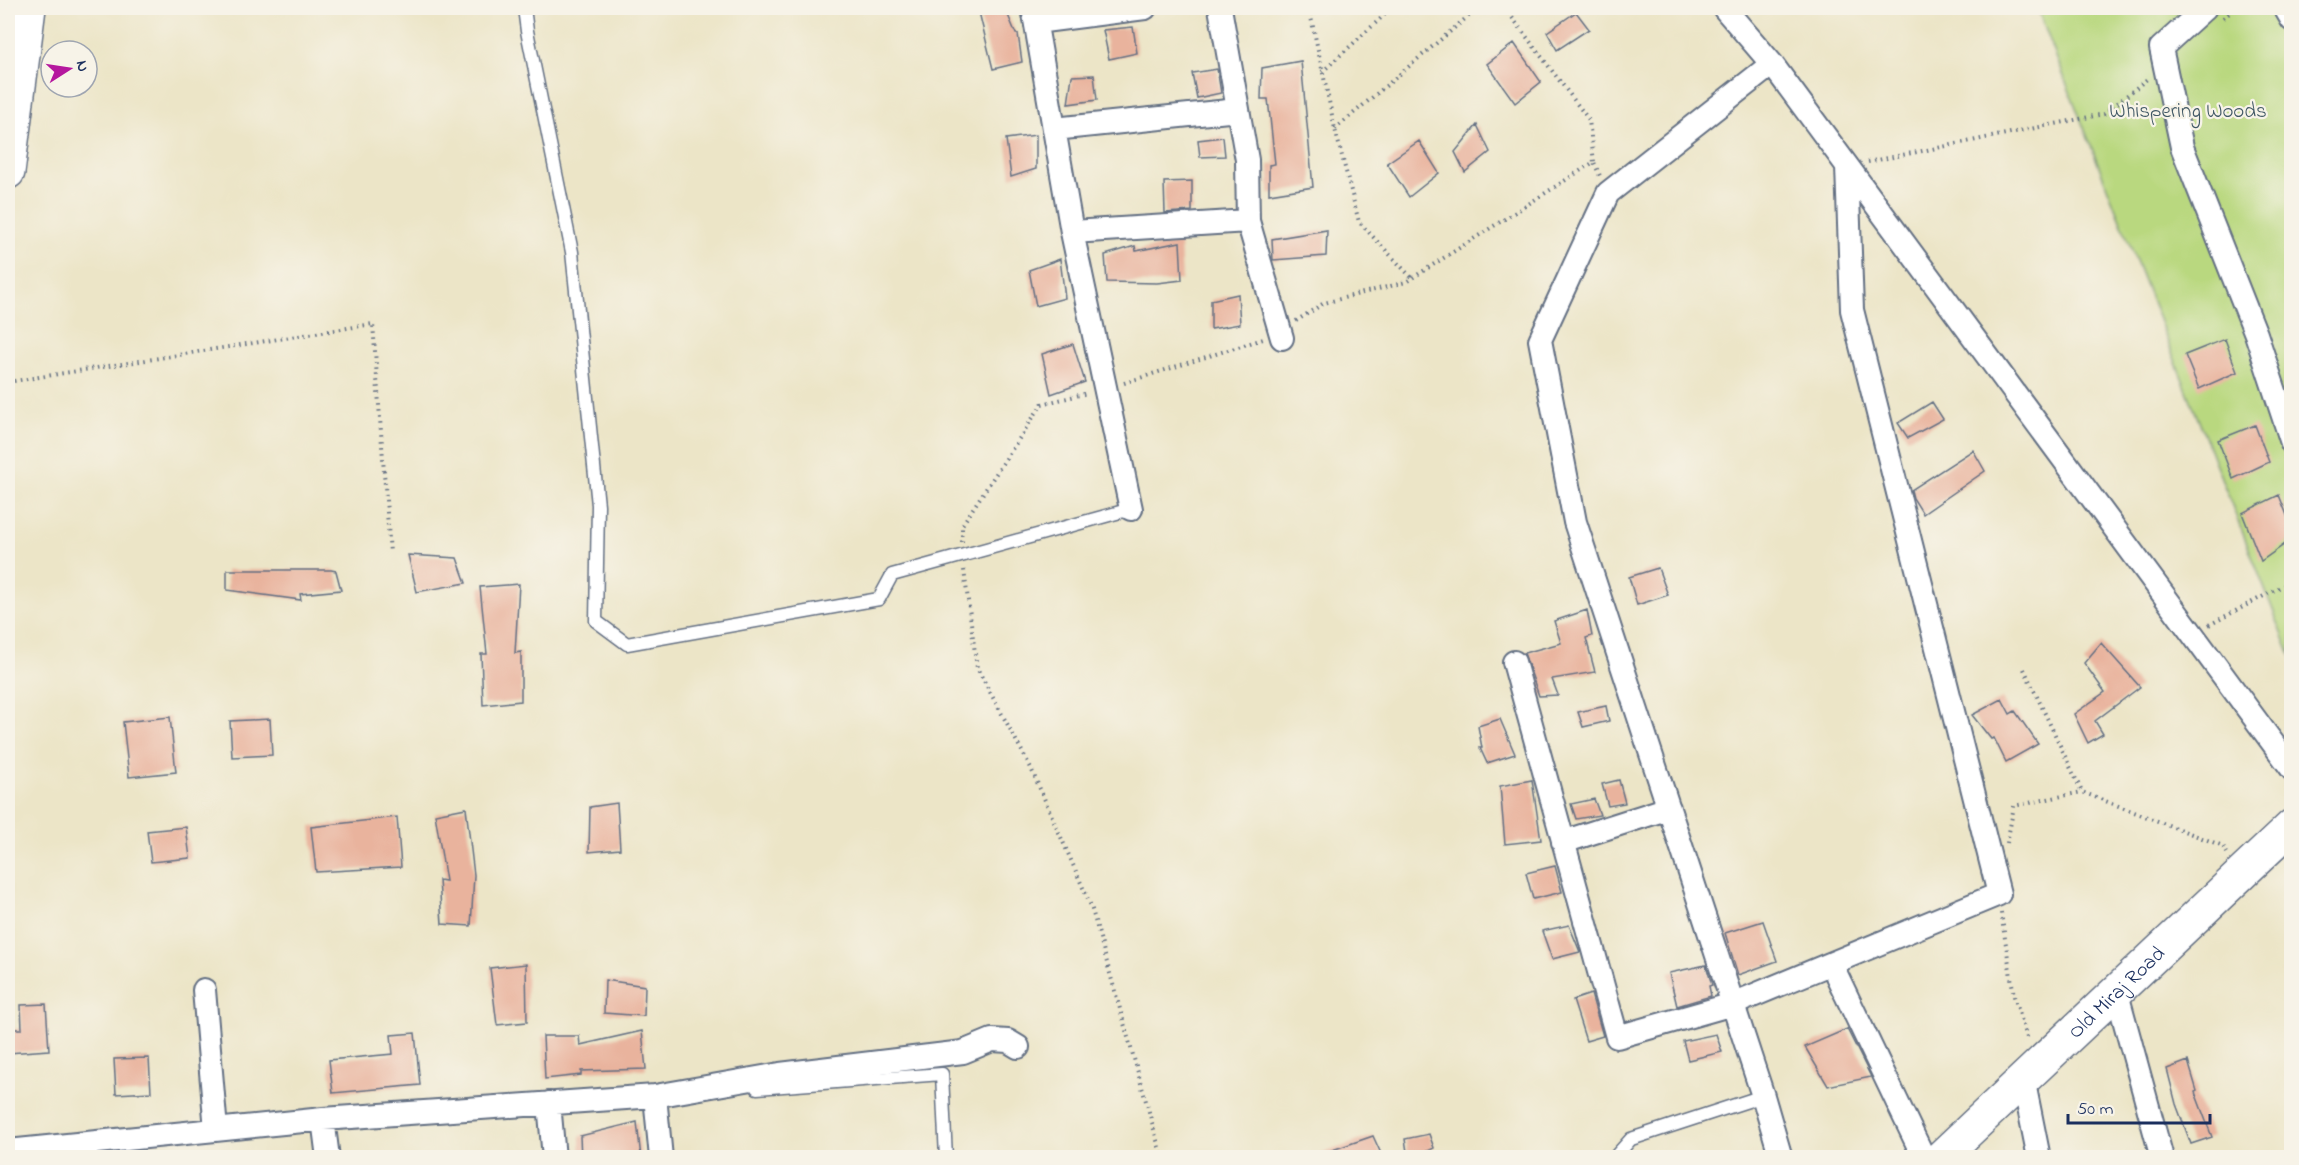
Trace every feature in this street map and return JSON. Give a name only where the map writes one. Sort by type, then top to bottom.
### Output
[{"type":"main road","points":[[8,172],[29,8]]},
{"type":"main road","name":"Old Miraj Road","points":[[1940,1158],[2292,825]]},
{"type":"street","points":[[1131,509],[1072,232],[1034,15],[1145,8]]},
{"type":"street","points":[[1220,8],[1247,160],[1248,221],[1280,334]]},
{"type":"street","points":[[1724,8],[1772,64],[2292,768]]},
{"type":"street","points":[[2285,8],[2292,20]]},
{"type":"street","points":[[2212,15],[2161,48],[2182,147],[2256,334],[2292,443]]},
{"type":"street","points":[[1772,64],[1608,193],[1540,340],[1575,522],[1763,1096],[1781,1158]]},
{"type":"street","points":[[1054,129],[1238,110]]},
{"type":"street","points":[[1514,662],[1617,1037],[1733,1004],[1999,894],[1852,310],[1847,166]]},
{"type":"street","points":[[1072,232],[1248,221]]},
{"type":"street","points":[[1563,842],[1669,808]]},
{"type":"street","points":[[1837,975],[1924,1158]]},
{"type":"street","points":[[204,990],[216,1130]]},
{"type":"street","points":[[2116,990],[2162,1158]]},
{"type":"street","points":[[8,1151],[112,1149],[216,1130],[323,1119],[655,1096],[780,1074],[963,1052],[992,1040],[1008,1041],[1018,1047]]},
{"type":"street","points":[[2029,1072],[2039,1158]]},
{"type":"street","points":[[655,1096],[660,1158]]},
{"type":"street","points":[[549,1103],[554,1158]]},
{"type":"street","points":[[323,1119],[327,1158]]},
{"type":"lane","points":[[524,8],[572,252],[598,505],[596,621],[627,644],[879,599],[892,575],[1131,509]]},
{"type":"lane","points":[[655,1096],[942,1074],[946,1158]]},
{"type":"lane","points":[[1614,1158],[1630,1139],[1763,1096]]},
{"type":"path","points":[[1310,8],[1322,73],[1359,222],[1412,278]]},
{"type":"path","points":[[1322,73],[1392,8]]},
{"type":"path","points":[[1335,129],[1478,8]]},
{"type":"path","points":[[1505,8],[1589,120],[1594,162],[1608,193]]},
{"type":"path","points":[[2212,15],[2236,8]]},
{"type":"path","points":[[1847,166],[2104,114],[2148,78]]},
{"type":"path","points":[[1162,1158],[1091,906],[1030,766],[976,668],[963,556],[962,525],[1042,404],[1106,388],[1280,334],[1324,303],[1406,282],[1594,162]]},
{"type":"path","points":[[8,382],[374,324],[390,553]]},
{"type":"path","points":[[2192,634],[2292,581]]},
{"type":"path","points":[[2024,669],[2082,792]]},
{"type":"path","points":[[2006,850],[2014,806],[2082,792],[2223,846],[2238,875]]},
{"type":"path","points":[[1999,894],[2014,996],[2029,1072]]},
{"type":"green space","name":"Whispering Woods","points":[[2037,8],[2291,8],[2291,656]]},
{"type":"building","points":[[978,8],[1005,8],[1018,34],[1022,62],[993,69]]},
{"type":"building","points":[[1576,12],[1589,29],[1557,50],[1547,32]]},
{"type":"building","points":[[1133,27],[1137,53],[1109,59],[1103,30]]},
{"type":"building","points":[[1514,43],[1541,82],[1515,103],[1487,64]]},
{"type":"building","points":[[1301,61],[1313,187],[1269,194],[1269,165],[1275,164],[1268,99],[1261,99],[1262,68]]},
{"type":"building","points":[[1217,69],[1221,93],[1197,98],[1192,73]]},
{"type":"building","points":[[1094,75],[1097,100],[1068,104],[1072,76]]},
{"type":"building","points":[[1477,125],[1490,152],[1465,172],[1455,152]]},
{"type":"building","points":[[1036,135],[1036,169],[1011,177],[1006,139]]},
{"type":"building","points":[[1223,137],[1225,156],[1200,157],[1198,140]]},
{"type":"building","points":[[1419,141],[1439,173],[1409,197],[1387,163]]},
{"type":"building","points":[[1192,181],[1192,211],[1165,213],[1164,182]]},
{"type":"building","points":[[1327,230],[1326,256],[1273,260],[1272,239]]},
{"type":"building","points":[[1180,242],[1182,280],[1157,283],[1107,282],[1105,255],[1135,246],[1136,251]]},
{"type":"building","points":[[1060,259],[1065,298],[1036,306],[1029,270]]},
{"type":"building","points":[[1238,294],[1240,324],[1211,329],[1211,300]]},
{"type":"building","points":[[2225,339],[2237,372],[2199,389],[2185,355]]},
{"type":"building","points":[[1073,344],[1085,382],[1051,394],[1042,354]]},
{"type":"building","points":[[1932,402],[1943,419],[1908,438],[1898,423]]},
{"type":"building","points":[[2255,425],[2269,462],[2233,479],[2218,440]]},
{"type":"building","points":[[1973,450],[1985,471],[1923,514],[1911,490]]},
{"type":"building","points":[[2279,495],[2292,528],[2292,539],[2261,561],[2242,513]]},
{"type":"building","points":[[408,555],[457,558],[466,583],[417,592]]},
{"type":"building","points":[[1658,568],[1668,595],[1637,605],[1629,577]]},
{"type":"building","points":[[227,570],[331,570],[336,571],[341,590],[300,594],[301,600],[227,590]]},
{"type":"building","points":[[519,584],[515,653],[521,652],[521,701],[483,705],[481,654],[487,654],[480,587]]},
{"type":"building","points":[[1587,610],[1592,636],[1586,638],[1595,672],[1552,679],[1558,695],[1539,696],[1524,653],[1561,643],[1554,621]]},
{"type":"building","points":[[2101,643],[2140,687],[2095,721],[2103,734],[2088,743],[2074,714],[2105,692],[2084,663]]},
{"type":"building","points":[[2002,699],[2010,714],[2015,711],[2038,744],[2006,762],[1994,738],[1991,739],[1972,715]]},
{"type":"building","points":[[1606,706],[1609,721],[1583,727],[1578,712]]},
{"type":"building","points":[[170,717],[176,772],[129,777],[123,722]]},
{"type":"building","points":[[270,719],[272,755],[232,757],[230,721]]},
{"type":"building","points":[[1500,719],[1515,754],[1487,763],[1480,748],[1482,748],[1478,726]]},
{"type":"building","points":[[1532,780],[1541,840],[1505,844],[1500,786]]},
{"type":"building","points":[[1619,780],[1625,803],[1608,806],[1602,784]]},
{"type":"building","points":[[1594,799],[1600,815],[1576,819],[1571,804]]},
{"type":"building","points":[[617,803],[620,849],[589,852],[590,807]]},
{"type":"building","points":[[466,808],[474,875],[471,926],[442,924],[439,880],[446,881],[435,814]]},
{"type":"building","points":[[397,817],[401,867],[316,872],[311,827]]},
{"type":"building","points":[[186,827],[190,858],[151,862],[147,831]]},
{"type":"building","points":[[1555,866],[1562,892],[1533,899],[1526,873]]},
{"type":"building","points":[[1763,921],[1777,961],[1738,975],[1725,933]]},
{"type":"building","points":[[1569,925],[1580,952],[1552,959],[1542,931]]},
{"type":"building","points":[[526,964],[527,1022],[497,1025],[490,968]]},
{"type":"building","points":[[1706,965],[1712,985],[1709,986],[1711,996],[1677,1006],[1669,973]]},
{"type":"building","points":[[605,980],[645,986],[644,1016],[604,1013]]},
{"type":"building","points":[[1591,994],[1603,1036],[1586,1041],[1573,1000]]},
{"type":"building","points":[[46,1004],[49,1050],[8,1053],[8,1029],[22,1029],[21,1005]]},
{"type":"building","points":[[1847,1029],[1871,1077],[1828,1086],[1805,1047]]},
{"type":"building","points":[[642,1031],[646,1069],[581,1071],[581,1075],[545,1079],[543,1036],[579,1036],[580,1045]]},
{"type":"building","points":[[415,1033],[420,1085],[333,1093],[329,1060],[393,1054],[391,1035]]},
{"type":"building","points":[[1716,1034],[1722,1052],[1688,1060],[1683,1041]]},
{"type":"building","points":[[149,1058],[151,1092],[116,1094],[114,1059]]},
{"type":"building","points":[[2188,1061],[2197,1091],[2195,1092],[2212,1137],[2191,1144],[2176,1104],[2167,1069]]},
{"type":"building","points":[[637,1122],[641,1158],[581,1158],[580,1136]]},
{"type":"building","points":[[1429,1134],[1434,1148],[1414,1158],[1408,1158],[1405,1139]]},
{"type":"building","points":[[1373,1136],[1383,1158],[1319,1158],[1318,1155]]}]
